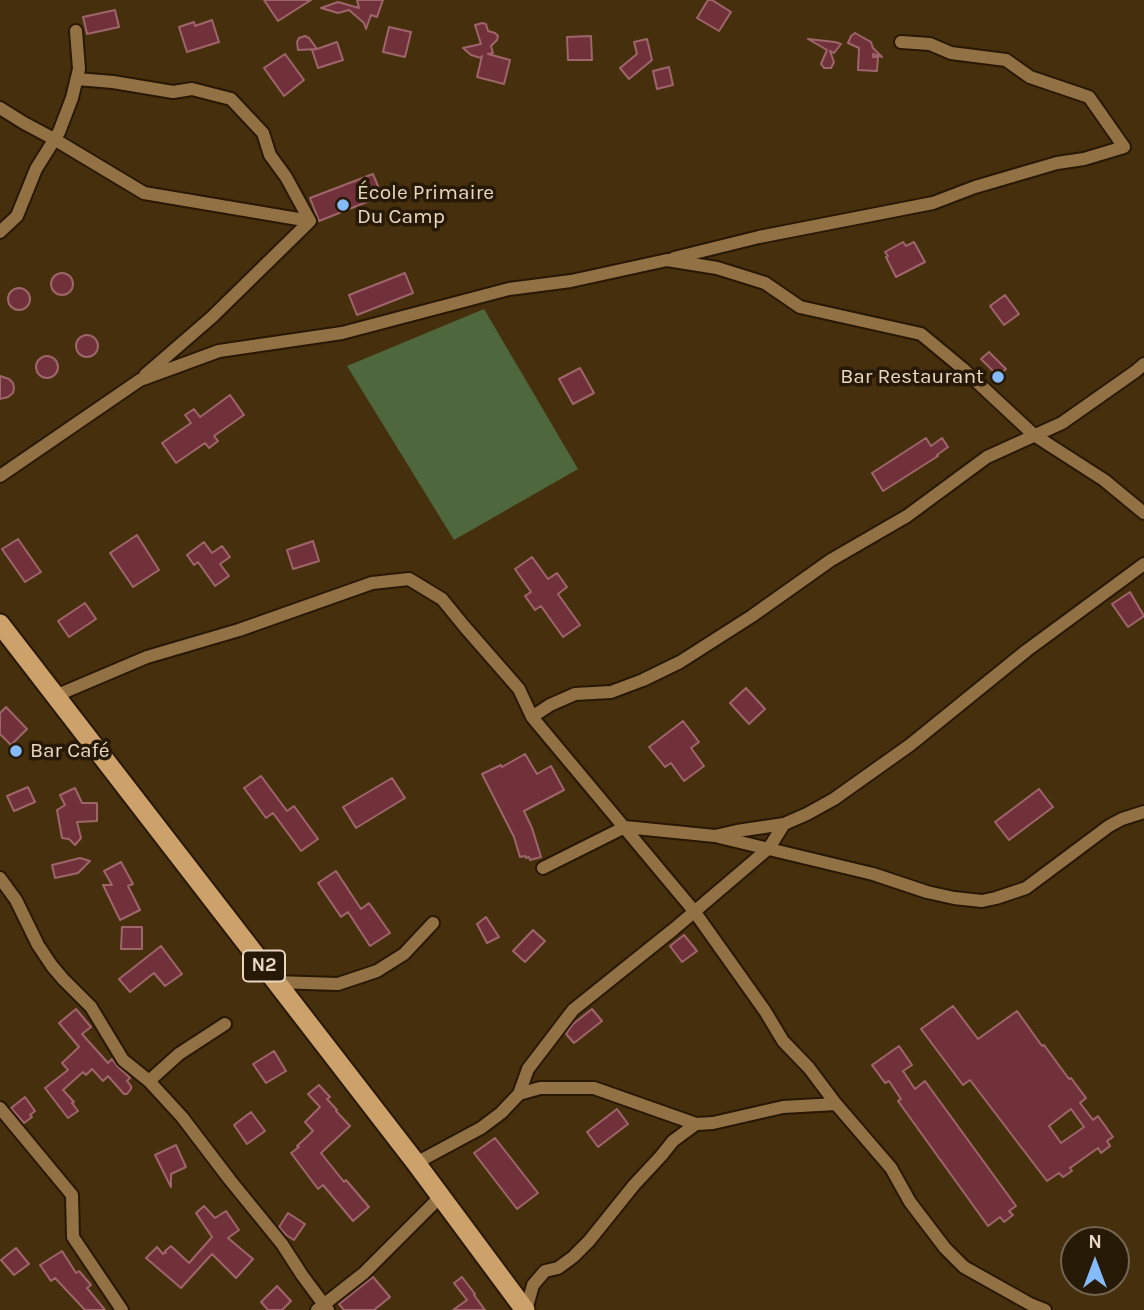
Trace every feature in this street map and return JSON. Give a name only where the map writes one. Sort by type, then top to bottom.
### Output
[{"type":"highway","name":"N2","points":[[0,624],[416,1163],[525,1310]]},
{"type":"street","points":[[0,232],[17,216],[36,169],[59,132],[72,98],[79,68],[76,31]]},
{"type":"street","points":[[140,380],[219,351],[342,333],[509,289],[571,281],[759,237],[933,203],[986,183],[1124,147],[1088,97],[1030,77],[1006,60],[951,54],[930,44],[901,42]]},
{"type":"street","points":[[78,79],[173,92],[192,89],[231,99],[263,133],[270,155],[286,177],[310,221]]},
{"type":"street","points":[[0,107],[144,193],[310,221]]},
{"type":"street","points":[[0,476],[140,380],[212,317],[310,221]]},
{"type":"street","points":[[667,260],[716,268],[765,283],[800,307],[920,334],[962,368],[1034,435],[1104,480],[1144,513]]},
{"type":"street","points":[[532,717],[575,694],[611,692],[680,662],[752,616],[831,560],[907,516],[987,457],[1062,423],[1144,364]]},
{"type":"street","points":[[715,836],[784,824],[834,799],[910,746],[1026,651],[1144,564]]},
{"type":"street","points":[[55,696],[147,657],[239,630],[372,583],[409,579],[442,598],[519,689],[532,717],[694,911],[783,1041],[809,1068],[891,1168],[909,1202],[945,1248],[964,1267],[1045,1310]]},
{"type":"street","points":[[543,868],[625,827],[715,836],[873,874],[927,892],[982,901],[1026,888],[1109,826],[1122,818],[1144,812]]},
{"type":"street","points":[[416,1163],[481,1128],[501,1113],[519,1094],[528,1069],[573,1010],[769,848],[784,824]]},
{"type":"street","points":[[0,878],[16,900],[38,945],[52,966],[92,1007],[123,1060],[149,1081],[182,1117],[282,1244],[323,1308],[364,1273],[440,1196]]},
{"type":"street","points":[[275,982],[338,984],[377,971],[404,954],[433,923]]},
{"type":"street","points":[[149,1081],[179,1054],[225,1024]]},
{"type":"street","points":[[519,1094],[540,1088],[594,1088],[696,1124],[713,1123],[783,1107],[836,1104]]},
{"type":"street","points":[[0,1108],[72,1195],[73,1237],[122,1310]]},
{"type":"street","points":[[525,1310],[533,1285],[545,1271],[558,1268],[573,1257],[673,1142],[696,1124]]},
{"type":"green space","points":[[484,309],[578,469],[454,540],[347,366]]},
{"type":"building","points":[[264,0],[311,0],[278,21]]},
{"type":"building","points":[[357,0],[383,0],[377,17],[371,15],[366,29],[364,23],[349,10],[338,13],[321,8],[338,2],[359,8]]},
{"type":"building","points":[[708,0],[731,12],[719,31],[697,18]]},
{"type":"building","points":[[115,10],[119,27],[87,34],[83,17]]},
{"type":"building","points":[[212,20],[219,42],[187,52],[179,27],[194,22],[195,26]]},
{"type":"building","points":[[486,24],[488,31],[498,36],[491,46],[493,53],[488,54],[510,60],[504,84],[477,77],[482,56],[471,55],[463,48],[481,44],[475,25]]},
{"type":"building","points":[[389,27],[411,32],[405,57],[383,52]]},
{"type":"building","points":[[855,33],[871,42],[882,57],[873,54],[873,57],[878,57],[877,71],[858,70],[859,48],[848,43]]},
{"type":"building","points":[[305,36],[317,49],[298,50],[299,38]]},
{"type":"building","points":[[591,36],[592,60],[568,60],[567,37]]},
{"type":"building","points":[[647,39],[652,60],[629,79],[620,68],[637,54],[634,42]]},
{"type":"building","points":[[808,39],[841,44],[834,53],[830,51],[834,62],[831,68],[824,68],[821,64],[827,50]]},
{"type":"building","points":[[337,42],[343,60],[318,68],[312,50]]},
{"type":"building","points":[[285,54],[304,80],[284,96],[264,68]]},
{"type":"building","points":[[669,67],[673,85],[657,89],[653,71]]},
{"type":"building","points":[[373,174],[382,196],[319,221],[310,198]]},
{"type":"building","points":[[903,242],[906,246],[914,242],[925,262],[896,277],[885,252]]},
{"type":"building","points":[[62,273],[72,280],[73,284],[66,294],[62,295],[52,288],[51,284],[58,274]]},
{"type":"building","points":[[405,273],[413,293],[357,315],[349,295]]},
{"type":"building","points":[[19,288],[29,295],[30,299],[23,309],[19,310],[9,303],[8,299],[15,289]]},
{"type":"building","points":[[1005,295],[1019,314],[1004,325],[990,306]]},
{"type":"building","points":[[87,335],[97,342],[98,346],[91,356],[87,357],[77,350],[76,346],[83,336]]},
{"type":"building","points":[[989,352],[1006,369],[998,376],[981,359]]},
{"type":"building","points":[[47,356],[57,363],[58,367],[51,377],[47,378],[37,371],[36,367],[43,357]]},
{"type":"building","points":[[580,368],[594,393],[573,404],[559,379]]},
{"type":"building","points":[[0,376],[9,379],[14,388],[8,397],[0,399]]},
{"type":"building","points":[[230,395],[244,415],[214,436],[218,441],[209,448],[205,443],[176,463],[162,443],[191,423],[185,415],[194,409],[200,417]]},
{"type":"building","points":[[926,438],[931,446],[942,438],[948,447],[883,491],[872,473]]},
{"type":"building","points":[[137,535],[159,570],[133,587],[110,553]]},
{"type":"building","points":[[18,539],[41,572],[25,582],[2,549]]},
{"type":"building","points":[[313,541],[319,561],[293,569],[287,550]]},
{"type":"building","points":[[204,542],[212,553],[222,546],[230,557],[220,564],[229,576],[215,586],[198,562],[194,565],[187,555]]},
{"type":"building","points":[[532,557],[548,579],[557,573],[567,587],[558,594],[580,625],[563,637],[541,606],[535,610],[525,596],[531,592],[515,569]]},
{"type":"building","points":[[1130,592],[1144,616],[1128,627],[1112,604]]},
{"type":"building","points":[[85,603],[96,619],[69,637],[58,621]]},
{"type":"building","points":[[746,688],[765,709],[749,724],[730,703]]},
{"type":"building","points":[[6,707],[27,729],[11,745],[0,734],[0,713]]},
{"type":"building","points":[[683,721],[699,742],[691,748],[704,766],[684,781],[671,763],[665,767],[649,747]]},
{"type":"building","points":[[525,754],[537,774],[551,766],[564,790],[524,811],[541,857],[530,860],[529,857],[520,857],[514,837],[482,774]]},
{"type":"building","points":[[261,776],[287,811],[294,806],[318,839],[301,851],[273,813],[266,818],[244,788]]},
{"type":"building","points":[[392,778],[405,798],[356,828],[343,807]]},
{"type":"building","points":[[28,787],[35,802],[14,811],[7,796]]},
{"type":"building","points":[[75,788],[82,803],[97,803],[97,821],[77,822],[81,838],[75,845],[69,839],[62,838],[57,810],[65,805],[60,795]]},
{"type":"building","points":[[1039,789],[1053,807],[1009,840],[995,822]]},
{"type":"building","points":[[80,858],[90,861],[78,873],[55,878],[52,865]]},
{"type":"building","points":[[121,862],[133,884],[128,886],[140,910],[120,920],[103,885],[112,885],[104,871]]},
{"type":"building","points":[[336,871],[361,909],[369,903],[390,933],[370,946],[348,912],[341,917],[318,883]]},
{"type":"building","points":[[486,917],[499,937],[487,943],[477,924]]},
{"type":"building","points":[[122,927],[142,927],[142,949],[121,949]]},
{"type":"building","points":[[533,930],[545,941],[525,962],[513,951]]},
{"type":"building","points":[[684,935],[697,951],[682,962],[670,946]]},
{"type":"building","points":[[161,946],[182,974],[165,986],[154,973],[130,992],[119,979]]},
{"type":"building","points":[[953,1006],[978,1039],[1017,1011],[1042,1046],[1044,1045],[1086,1098],[1080,1103],[1093,1120],[1098,1116],[1113,1137],[1107,1141],[1110,1146],[1101,1153],[1098,1148],[1070,1168],[1072,1171],[1063,1177],[1059,1173],[1047,1181],[970,1080],[963,1085],[921,1029]],"holes":[[[1071,1109],[1084,1127],[1061,1143],[1049,1126]]]},
{"type":"building","points":[[76,1009],[91,1027],[82,1034],[108,1063],[112,1059],[130,1078],[127,1081],[131,1089],[124,1094],[108,1076],[103,1081],[92,1069],[86,1075],[83,1072],[63,1090],[78,1111],[68,1118],[45,1088],[68,1070],[62,1063],[79,1047],[59,1023]]},
{"type":"building","points":[[592,1009],[602,1021],[574,1043],[566,1034],[573,1024]]},
{"type":"building","points":[[899,1046],[912,1065],[903,1071],[915,1089],[925,1081],[1016,1206],[1009,1211],[1013,1215],[1004,1222],[1000,1217],[988,1226],[898,1101],[901,1099],[889,1081],[885,1083],[872,1065]]},
{"type":"building","points":[[274,1051],[286,1071],[266,1083],[253,1064]]},
{"type":"building","points":[[319,1085],[330,1097],[327,1099],[336,1111],[350,1126],[321,1153],[369,1207],[353,1221],[323,1185],[318,1189],[291,1153],[313,1131],[305,1122],[320,1107],[308,1094]]},
{"type":"building","points":[[25,1097],[35,1111],[24,1123],[11,1108]]},
{"type":"building","points":[[617,1109],[628,1124],[598,1147],[587,1132]]},
{"type":"building","points":[[251,1112],[265,1131],[247,1144],[234,1125]]},
{"type":"building","points":[[495,1138],[538,1193],[517,1209],[474,1153]]},
{"type":"building","points":[[176,1145],[186,1167],[171,1174],[171,1187],[155,1155]]},
{"type":"building","points":[[204,1206],[215,1218],[226,1211],[239,1230],[228,1238],[253,1259],[236,1278],[212,1254],[181,1288],[146,1258],[157,1247],[163,1254],[171,1246],[189,1263],[212,1237],[196,1213]]},
{"type":"building","points":[[288,1213],[305,1224],[294,1240],[279,1227]]},
{"type":"building","points":[[16,1248],[29,1264],[14,1275],[1,1260]]},
{"type":"building","points":[[62,1251],[76,1273],[79,1271],[91,1285],[87,1288],[105,1310],[85,1310],[55,1278],[51,1281],[40,1265]]},
{"type":"building","points":[[373,1277],[390,1297],[374,1310],[344,1310],[339,1304]]},
{"type":"building","points":[[462,1277],[485,1310],[453,1310],[467,1300],[454,1283]]},
{"type":"building","points":[[277,1286],[291,1301],[282,1310],[268,1310],[261,1302]]},
{"type":"place","name":"École Primaire Du Camp","points":[[343,205]]},
{"type":"place","name":"Bar Restaurant","points":[[998,377]]},
{"type":"place","name":"Bar Café","points":[[16,751]]}]
